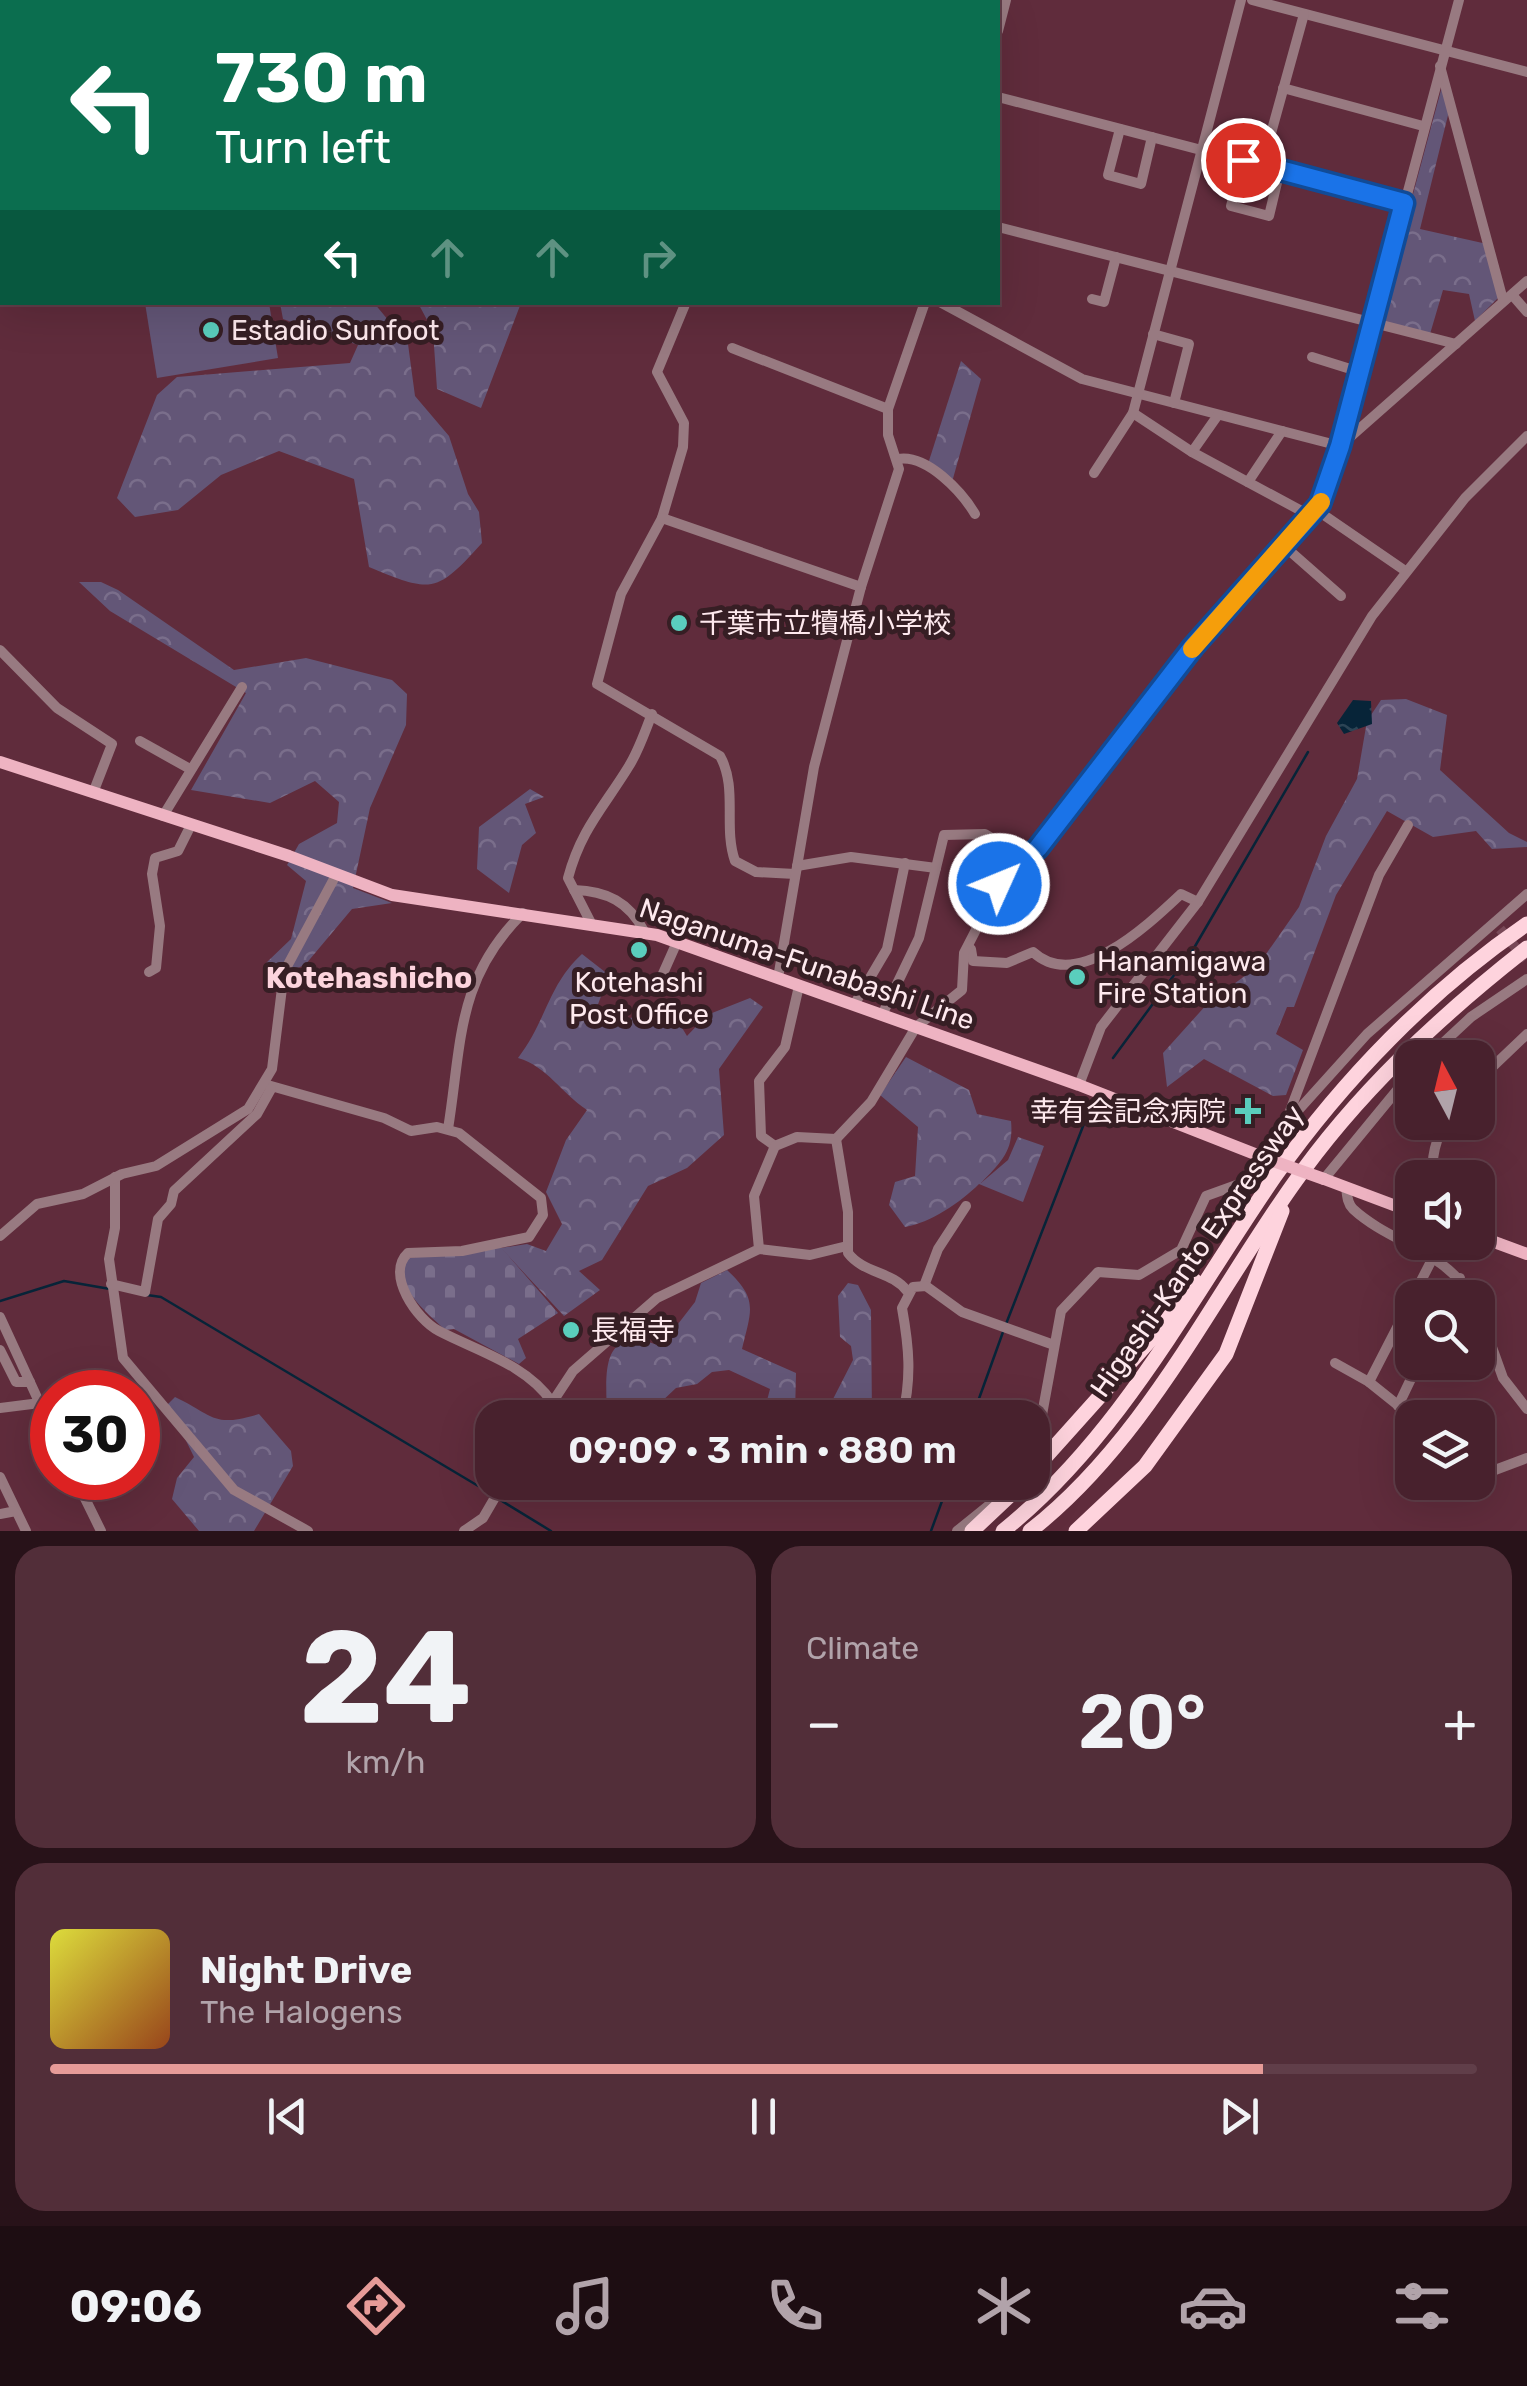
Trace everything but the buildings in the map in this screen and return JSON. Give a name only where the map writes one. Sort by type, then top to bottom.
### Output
[{"type":"highway","name":"Higashi-Kanto Expressway","points":[[1003,1531],[1056,1484],[1128,1396],[1274,1179],[1320,1118],[1432,1000],[1525,925]]},
{"type":"highway","name":"Higashi-Kanto Expressway","points":[[1030,1531],[1096,1468],[1143,1408],[1293,1184],[1363,1097],[1445,1017],[1527,952]]},
{"type":"highway","points":[[1050,1452],[1162,1327],[1274,1179]]},
{"type":"highway","points":[[1076,1531],[1145,1466],[1226,1354],[1293,1184]]},
{"type":"highway","points":[[972,1531],[1005,1500]]},
{"type":"main road","name":"Naganuma-Funabashi Line","points":[[0,762],[392,895],[590,922],[677,942],[1079,1085],[1395,1206]]},
{"type":"main road","points":[[1495,1242],[1527,1254]]},
{"type":"street","points":[[1094,473],[1134,412],[1241,0]]},
{"type":"street","points":[[1252,0],[1527,72]]},
{"type":"street","points":[[836,1140],[871,1102],[916,1026],[962,990],[964,954],[999,884],[1026,858],[1193,647],[1327,490],[1459,0]]},
{"type":"street","points":[[1262,166],[1304,14]]},
{"type":"street","points":[[1440,66],[1508,298],[1527,312]]},
{"type":"street","points":[[1283,88],[1423,126]]},
{"type":"street","points":[[1000,98],[1404,203]]},
{"type":"street","points":[[1120,129],[1108,175],[1141,184],[1152,138]]},
{"type":"street","points":[[1243,160],[1231,206],[1269,216],[1280,170]]},
{"type":"street","points":[[1000,228],[1456,344]]},
{"type":"street","points":[[1092,299],[1104,302],[1116,257]]},
{"type":"street","points":[[1340,446],[1527,281]]},
{"type":"street","points":[[685,305],[657,372],[686,434],[662,518],[628,580],[597,684],[720,756],[726,767],[728,843],[735,861],[756,872],[796,870],[851,858],[936,868]]},
{"type":"street","points":[[778,978],[814,767],[898,458],[888,436],[888,409],[924,305]]},
{"type":"street","points":[[946,305],[1082,379],[1340,446]]},
{"type":"street","points":[[1153,334],[1188,344],[1174,404]]},
{"type":"street","points":[[732,348],[888,409]]},
{"type":"street","points":[[1312,357],[1360,372]]},
{"type":"street","points":[[1134,412],[1192,452],[1312,512],[1404,570]]},
{"type":"street","points":[[1192,452],[1218,415]]},
{"type":"street","points":[[1248,482],[1282,431]]},
{"type":"street","points":[[1079,1085],[1102,1026],[1198,902],[1321,696],[1404,570],[1527,436]]},
{"type":"street","points":[[898,458],[907,458],[947,480],[975,514]]},
{"type":"street","points":[[662,518],[861,587]]},
{"type":"street","points":[[1283,545],[1341,596]]},
{"type":"street","points":[[0,650],[56,708],[112,744],[94,793]]},
{"type":"street","points":[[163,816],[242,687]]},
{"type":"street","points":[[590,922],[568,878],[575,852],[593,814],[630,765],[652,714]]},
{"type":"street","points":[[140,741],[190,770]]},
{"type":"street","points":[[149,972],[156,968],[160,926],[152,874],[155,858],[178,850],[191,825]]},
{"type":"street","points":[[1285,1125],[1298,1081],[1378,876],[1408,825]]},
{"type":"street","points":[[882,1014],[919,938],[944,835],[985,834],[1026,858]]},
{"type":"street","points":[[854,1005],[887,949],[905,864]]},
{"type":"street","points":[[111,1289],[145,1292],[158,1220],[172,1204],[174,1190],[257,1114],[276,1050],[284,972],[336,874]]},
{"type":"street","points":[[574,890],[613,896],[635,913],[644,932]]},
{"type":"street","points":[[974,931],[969,959],[973,962],[1006,963],[1033,952],[1049,964],[1072,967],[1152,921],[1181,894],[1198,902]]},
{"type":"street","points":[[1044,1400],[1061,1310],[1092,1275],[1111,1270],[1139,1275],[1181,1250],[1206,1196],[1242,1183],[1265,1158],[1285,1125],[1388,1014],[1498,926],[1527,894]]},
{"type":"street","points":[[448,1129],[461,1025],[474,980],[497,938],[523,913]]},
{"type":"street","points":[[661,978],[677,942]]},
{"type":"street","points":[[1446,1040],[1471,1017],[1527,979]]},
{"type":"street","points":[[775,1146],[761,1136],[758,1093],[763,1074],[785,1048],[799,986]]},
{"type":"street","points":[[1495,1064],[1527,1034]]},
{"type":"street","points":[[267,1087],[384,1118],[410,1130],[448,1129],[540,1198],[544,1215],[522,1240],[462,1251],[408,1253],[401,1261],[402,1286],[436,1330],[498,1358],[550,1400]]},
{"type":"street","points":[[0,1236],[36,1204],[83,1194],[115,1178],[156,1166],[248,1108],[267,1087]]},
{"type":"street","points":[[1324,1179],[1395,1093]]},
{"type":"street","points":[[759,1249],[754,1196],[775,1146],[797,1137],[836,1140]]},
{"type":"street","points":[[836,1140],[848,1212],[847,1246],[858,1264],[896,1279],[907,1291]]},
{"type":"street","points":[[115,1178],[111,1289],[123,1358],[234,1490],[308,1531]]},
{"type":"street","points":[[1346,1187],[1354,1210],[1395,1234]]},
{"type":"street","points":[[924,1286],[938,1248],[966,1206]]},
{"type":"street","points":[[553,1400],[573,1370],[658,1298],[759,1249],[810,1255],[847,1246]]},
{"type":"street","points":[[1369,1382],[1432,1260]]},
{"type":"street","points":[[1439,1260],[1460,1278]]},
{"type":"street","points":[[924,1286],[962,1312],[1054,1345]]},
{"type":"street","points":[[907,1291],[924,1286]]},
{"type":"street","points":[[905,1400],[910,1340],[902,1308],[907,1291]]},
{"type":"street","points":[[0,1318],[30,1382],[16,1382],[0,1350]]},
{"type":"street","points":[[1495,1356],[1503,1378],[1527,1410]]},
{"type":"street","points":[[1335,1363],[1369,1382],[1395,1404]]},
{"type":"street","points":[[0,1408],[30,1404]]},
{"type":"street","points":[[1495,1470],[1527,1458]]},
{"type":"street","points":[[0,1477],[26,1531]]},
{"type":"street","points":[[86,1500],[101,1531]]},
{"type":"street","points":[[464,1531],[483,1518],[494,1500]]},
{"type":"street","points":[[957,1531],[995,1500]]},
{"type":"street","points":[[0,1514],[16,1511]]},
{"type":"green space","points":[[1444,79],[1451,103],[1420,229],[1487,244],[1499,297],[1475,321],[1469,294],[1443,290],[1430,334],[1383,322],[1381,313]]},
{"type":"green space","name":"Estadio Sunfoot","points":[[145,305],[269,305],[278,358],[157,378]]},
{"type":"green space","points":[[280,305],[376,305],[408,344],[415,396],[449,436],[468,494],[479,512],[482,543],[443,580],[420,584],[369,567],[354,479],[279,451],[221,475],[178,510],[135,517],[117,498],[157,395],[177,377],[350,363],[358,345],[283,319]]},
{"type":"green space","points":[[419,305],[520,305],[481,408],[437,389],[433,331]]},
{"type":"green space","points":[[961,361],[981,379],[952,482],[927,467]]},
{"type":"green space","points":[[79,582],[101,582],[118,590],[234,670],[306,658],[392,680],[407,694],[406,725],[370,808],[353,888],[392,903],[352,909],[305,965],[275,977],[266,963],[291,939],[306,881],[287,865],[299,844],[337,823],[339,802],[315,781],[270,803],[191,790],[246,693],[110,611]]},
{"type":"green space","points":[[1406,699],[1447,715],[1440,770],[1509,833],[1527,842],[1527,847],[1492,849],[1476,831],[1433,837],[1387,811],[1336,895],[1294,1007],[1287,1007],[1276,1034],[1303,1050],[1286,1095],[1273,1096],[1204,1059],[1167,1087],[1163,1053],[1208,1003],[1257,967],[1299,907],[1326,836],[1357,779],[1367,721],[1381,700]]},
{"type":"green space","points":[[530,789],[544,797],[525,804],[536,833],[522,845],[509,893],[477,869],[479,827]]},
{"type":"green space","points":[[582,954],[609,975],[597,1007],[617,1021],[639,1016],[657,1018],[670,1008],[687,1036],[707,1015],[750,998],[763,1007],[719,1069],[724,1135],[687,1168],[648,1186],[602,1260],[579,1271],[600,1290],[564,1316],[501,1248],[527,1244],[546,1251],[562,1224],[546,1192],[566,1140],[587,1110],[538,1067],[518,1058],[562,978]]},
{"type":"green space","points":[[906,1057],[969,1090],[977,1114],[1011,1121],[1008,1148],[981,1183],[1008,1160],[1018,1137],[1044,1146],[1023,1202],[979,1184],[945,1211],[905,1227],[889,1205],[895,1182],[915,1176],[918,1127],[880,1095]]},
{"type":"green space","points":[[500,1246],[558,1313],[518,1339],[526,1358],[519,1364],[454,1329],[445,1330],[413,1297],[404,1278],[409,1258]]},
{"type":"green space","points":[[727,1270],[737,1280],[750,1306],[742,1349],[796,1373],[795,1400],[767,1400],[770,1389],[729,1370],[712,1372],[697,1384],[676,1388],[663,1400],[606,1400],[607,1369],[616,1347],[626,1341],[661,1346],[695,1302],[701,1283]]},
{"type":"green space","points":[[848,1283],[858,1285],[871,1310],[872,1400],[833,1400],[853,1360],[851,1346],[840,1337],[838,1296]]},
{"type":"green space","points":[[175,1397],[222,1420],[259,1414],[291,1451],[293,1466],[254,1531],[199,1531],[172,1499],[177,1478],[194,1457],[168,1404]]},
{"type":"water","points":[[1353,700],[1371,701],[1372,724],[1344,734],[1337,723]]},
{"type":"waterway","points":[[1113,1058],[1194,948],[1308,752]]},
{"type":"waterway","points":[[1006,1324],[1087,1116]]},
{"type":"waterway","points":[[0,1301],[64,1281],[110,1289]]},
{"type":"waterway","points":[[147,1295],[161,1297],[475,1484]]},
{"type":"waterway","points":[[978,1400],[1003,1332]]},
{"type":"waterway","points":[[500,1500],[551,1531]]},
{"type":"waterway","points":[[931,1531],[942,1500]]},
{"type":"tunnel","points":[[1500,929],[1527,961]]},
{"type":"slow traffic","points":[[1192,649],[1321,502]]},
{"type":"place","name":"Estadio Sunfoot","points":[[211,330]]},
{"type":"place","name":"千葉市立犢橋小学校","points":[[679,623]]},
{"type":"place","name":"Kotehashi Post Office","points":[[639,950]]},
{"type":"place","name":"Hanamigawa Fire Station","points":[[1077,977]]},
{"type":"place","name":"幸有会記念病院","points":[[1248,1111]]},
{"type":"place","name":"長福寺","points":[[571,1330]]},
{"type":"district","name":"Kotehashicho","points":[[369,978]]},
{"type":"route","points":[[999,884],[1038,848],[1193,647],[1320,504],[1327,490],[1404,203],[1243,160]]}]
